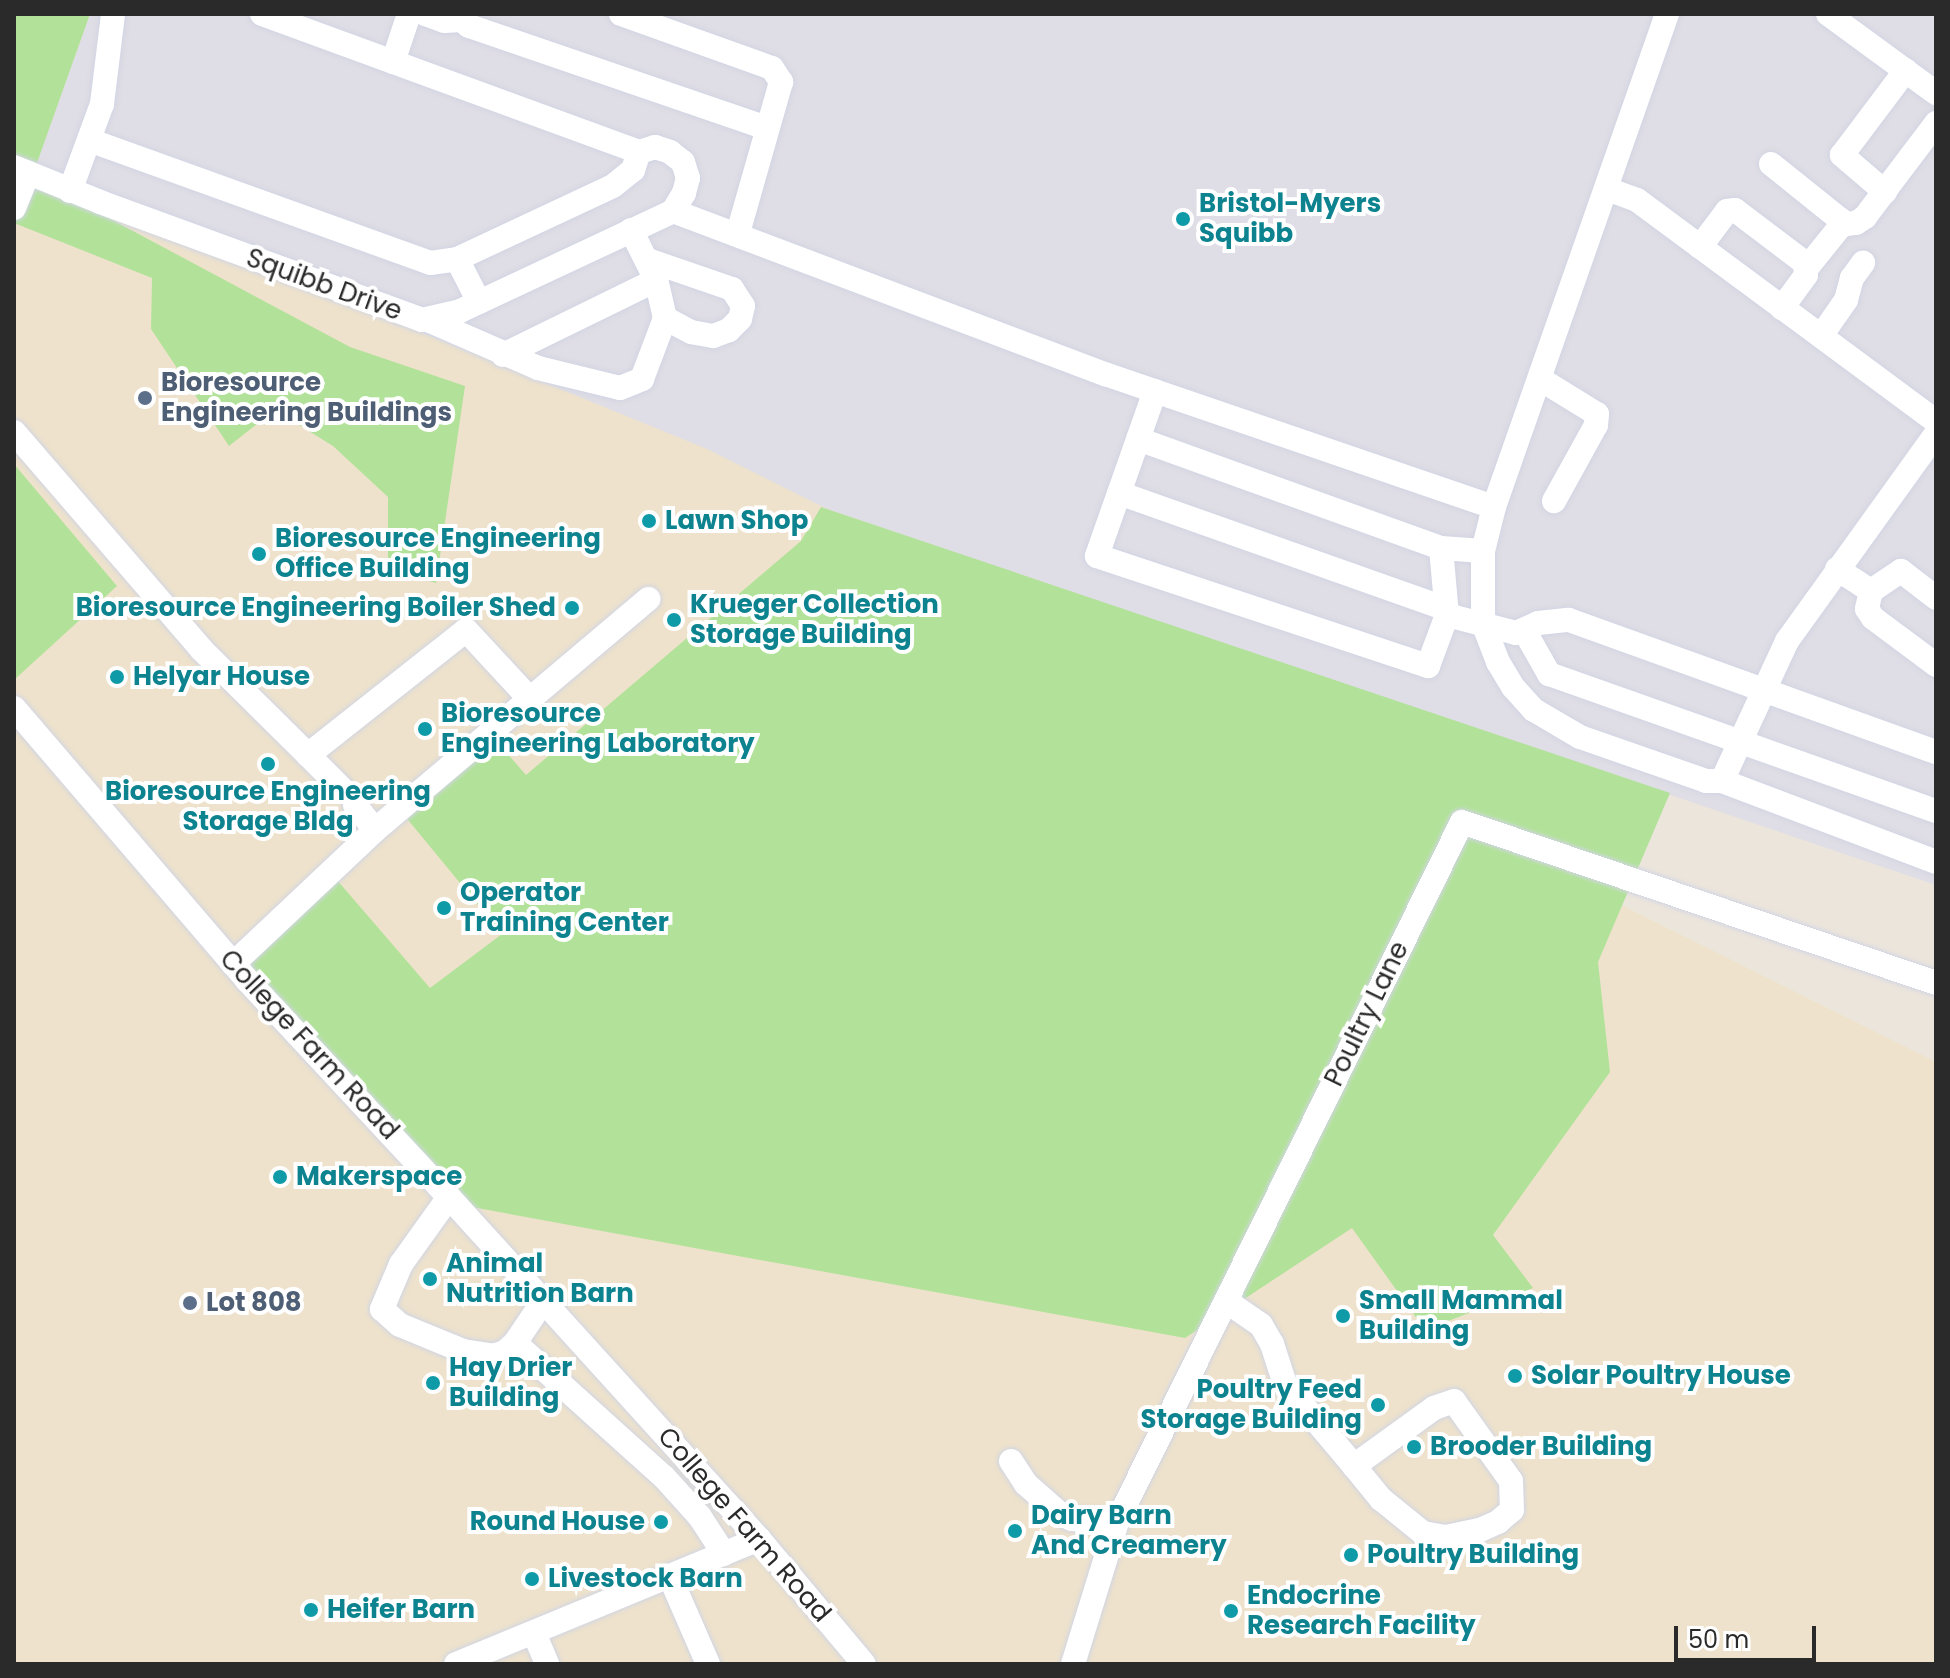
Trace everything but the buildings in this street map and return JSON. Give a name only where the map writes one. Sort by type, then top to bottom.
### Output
[{"type":"street","points":[[70,191],[102,104],[113,14]]},
{"type":"street","points":[[262,14],[639,152],[655,147],[683,162],[688,178],[684,193],[673,211],[1155,391],[1494,507]]},
{"type":"street","points":[[393,62],[409,14]]},
{"type":"street","points":[[425,14],[444,21],[460,16],[469,26],[767,128]]},
{"type":"street","points":[[621,14],[772,68],[781,82],[738,233]]},
{"type":"street","points":[[1667,14],[1494,507],[1483,551],[1483,623],[1498,662],[1513,687],[1534,710],[1555,725],[1706,781],[1722,781],[1936,862]]},
{"type":"street","points":[[1828,14],[1936,93]]},
{"type":"street","points":[[1885,192],[1842,155],[1906,70]]},
{"type":"street","points":[[1782,308],[1839,225],[1856,223],[1865,217],[1936,123]]},
{"type":"street","points":[[89,140],[430,263],[457,259],[613,186],[633,170],[639,152]]},
{"type":"street","points":[[1771,164],[1836,213],[1839,225]]},
{"type":"street","points":[[14,208],[21,170]]},
{"type":"street","name":"Squibb Drive","points":[[21,170],[414,319],[430,321],[479,302],[673,211]]},
{"type":"street","points":[[1607,189],[1637,200],[1936,421]]},
{"type":"street","points":[[1700,247],[1727,211],[1735,210],[1805,263],[1806,269]]},
{"type":"street","points":[[430,321],[538,368],[620,388],[642,379],[665,318],[652,270],[631,230]]},
{"type":"street","points":[[457,259],[479,302]]},
{"type":"street","points":[[1821,336],[1846,300],[1852,278],[1863,263]]},
{"type":"street","points":[[503,355],[652,270],[732,289],[743,306],[740,319],[729,330],[713,336],[691,332],[665,318]]},
{"type":"street","points":[[1540,379],[1597,414],[1596,425],[1554,501]]},
{"type":"street","points":[[1155,391],[1097,556],[1428,666],[1447,612],[1441,548]]},
{"type":"street","points":[[14,432],[201,649],[308,755],[375,830]]},
{"type":"street","points":[[1722,781],[1787,641],[1936,434]]},
{"type":"street","points":[[1138,439],[1441,548],[1483,551]]},
{"type":"street","points":[[1119,493],[1447,612],[1516,633],[1538,623],[1569,620],[1936,752]]},
{"type":"street","points":[[1837,569],[1871,591]]},
{"type":"street","points":[[1936,598],[1897,570],[1871,591],[1867,609],[1873,618],[1936,665]]},
{"type":"street","points":[[233,964],[375,830],[648,599]]},
{"type":"street","points":[[308,755],[466,630],[529,698]]},
{"type":"street","points":[[1524,630],[1549,674],[1936,811]]},
{"type":"street","name":"College Farm Road","points":[[14,708],[233,964],[544,1300],[759,1539],[864,1664]]},
{"type":"street","name":"Poultry Lane","points":[[1073,1664],[1117,1522],[1462,822],[1936,983]]},
{"type":"street","points":[[449,1197],[401,1264],[382,1309],[400,1325],[463,1351],[493,1356],[505,1352],[515,1343],[544,1300]]},
{"type":"street","points":[[1226,1301],[1261,1325],[1272,1344],[1285,1384],[1381,1499],[1423,1533],[1446,1537],[1480,1530],[1498,1522],[1512,1510],[1511,1481],[1454,1401],[1434,1408],[1354,1466]]},
{"type":"street","points":[[515,1343],[664,1477],[700,1517],[724,1554]]},
{"type":"street","points":[[1011,1461],[1026,1484],[1059,1513],[1072,1519],[1117,1522]]},
{"type":"street","points":[[456,1664],[500,1643],[534,1633],[759,1539]]},
{"type":"street","points":[[670,1577],[708,1664]]},
{"type":"street","points":[[534,1633],[547,1664]]},
{"type":"shaded area","points":[[90,14],[1936,14],[1936,885],[821,507],[32,177]]},
{"type":"shaded area","points":[[14,166],[707,449],[1936,1062],[1936,1664],[14,1664]]},
{"type":"green space","points":[[14,14],[90,14],[32,177],[350,347],[465,386],[436,583],[388,568],[388,497],[333,446],[275,410],[229,446],[151,329],[152,278],[14,223]]},
{"type":"green space","points":[[14,464],[117,586],[14,680]]},
{"type":"green space","points":[[821,507],[1670,793],[1598,962],[1610,1072],[1493,1235],[1533,1288],[1425,1330],[1352,1228],[1185,1338],[450,1203],[231,972],[337,880],[430,988],[502,934],[404,815],[493,737],[526,775],[801,541]]},
{"type":"place","name":"Bristol-Myers Squibb","points":[[1183,219]]},
{"type":"place","name":"Bioresource Engineering Buildings","points":[[145,398]]},
{"type":"place","name":"Lawn Shop","points":[[649,521]]},
{"type":"place","name":"Bioresource Engineering Office Building","points":[[259,554]]},
{"type":"place","name":"Bioresource Engineering Boiler Shed","points":[[572,608]]},
{"type":"place","name":"Krueger Collection Storage Building","points":[[674,620]]},
{"type":"place","name":"Helyar House","points":[[117,677]]},
{"type":"place","name":"Bioresource Engineering Laboratory","points":[[425,729]]},
{"type":"place","name":"Bioresource Engineering Storage Bldg","points":[[268,764]]},
{"type":"place","name":"Operator Training Center","points":[[444,908]]},
{"type":"place","name":"Makerspace","points":[[280,1177]]},
{"type":"place","name":"Animal Nutrition Barn","points":[[430,1279]]},
{"type":"place","name":"Lot 808","points":[[190,1303]]},
{"type":"place","name":"Small Mammal Building","points":[[1343,1316]]},
{"type":"place","name":"Solar Poultry House","points":[[1515,1376]]},
{"type":"place","name":"Hay Drier Building","points":[[433,1383]]},
{"type":"place","name":"Poultry Feed Storage Building","points":[[1378,1405]]},
{"type":"place","name":"Brooder Building","points":[[1414,1447]]},
{"type":"place","name":"Round House","points":[[661,1522]]},
{"type":"place","name":"Dairy Barn And Creamery","points":[[1015,1531]]},
{"type":"place","name":"Poultry Building","points":[[1351,1555]]},
{"type":"place","name":"Livestock Barn","points":[[532,1579]]},
{"type":"place","name":"Heifer Barn","points":[[311,1610]]},
{"type":"place","name":"Endocrine Research Facility","points":[[1231,1611]]}]
